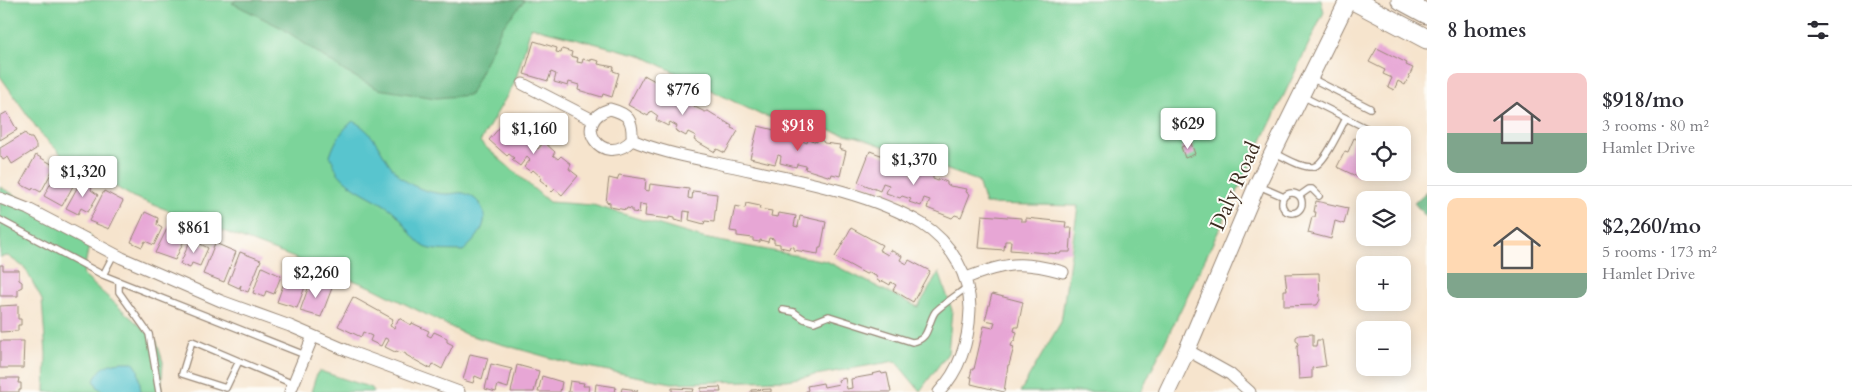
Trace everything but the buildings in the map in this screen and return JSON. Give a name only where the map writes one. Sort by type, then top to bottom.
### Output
[{"type":"main road","name":"Daly Road","points":[[1167,392],[1257,185],[1348,0]]},
{"type":"main road","points":[[1352,0],[1427,39]]},
{"type":"main road","points":[[1401,0],[1427,14]]},
{"type":"street","points":[[522,84],[593,120]]},
{"type":"street","points":[[610,109],[621,112],[629,117],[632,128],[632,140],[618,150],[603,148],[592,137],[591,128],[593,120],[603,111],[610,109]]},
{"type":"street","points":[[632,140],[665,152],[828,187],[902,214],[924,225],[956,259],[966,283],[970,306],[969,330],[958,367],[939,392]]},
{"type":"street","points":[[0,198],[28,209],[114,254],[221,302],[290,326],[348,351],[459,392]]},
{"type":"street","points":[[966,283],[991,268],[1008,264],[1024,264],[1063,272]]},
{"type":"street","points":[[292,388],[313,336]]},
{"type":"street","points":[[1186,350],[1230,374],[1250,392]]},
{"type":"lane","points":[[1309,77],[1370,108]]},
{"type":"lane","points":[[1300,95],[1362,126]]},
{"type":"lane","points":[[1273,152],[1302,165],[1316,166],[1332,144],[1346,118]]},
{"type":"lane","points":[[1257,185],[1284,197]]},
{"type":"lane","points":[[1299,196],[1312,189],[1319,196]]},
{"type":"lane","points":[[1292,192],[1302,200],[1302,206],[1294,212],[1288,212],[1283,207],[1284,197],[1292,192]]},
{"type":"lane","points":[[0,220],[103,275],[305,355]]},
{"type":"lane","points":[[103,275],[114,254]]},
{"type":"lane","points":[[119,282],[120,292],[149,334],[159,392]]},
{"type":"lane","points":[[783,310],[794,312],[804,319],[814,322],[830,316],[912,342],[918,341],[925,336],[935,312],[966,283]]},
{"type":"lane","points":[[239,361],[226,388],[182,374],[192,341],[239,361],[292,388]]},
{"type":"green space","points":[[0,0],[1321,0],[1324,12],[1141,392],[1020,392],[1061,322],[1078,206],[985,204],[978,181],[858,137],[761,115],[640,55],[531,27],[515,82],[480,142],[549,202],[593,205],[703,238],[826,261],[918,307],[939,272],[952,310],[948,353],[920,391],[895,361],[787,380],[672,383],[572,364],[465,334],[371,287],[133,197],[64,157],[41,134],[0,76]]},
{"type":"green space","points":[[237,0],[525,0],[502,27],[470,95],[436,98],[378,89],[344,71],[282,28],[232,3]]},
{"type":"green space","points":[[0,187],[91,236],[83,275],[156,340],[163,362],[161,392],[45,392],[46,354],[42,300],[25,268],[8,256],[0,257]]},
{"type":"green space","points":[[1427,191],[1427,218],[1414,203]]},
{"type":"green space","points":[[320,371],[372,388],[374,392],[311,392],[317,373]]},
{"type":"water","points":[[353,121],[369,133],[395,171],[407,182],[436,193],[465,194],[479,203],[484,216],[482,229],[463,251],[429,249],[420,244],[392,210],[356,189],[343,179],[330,156],[339,137]]},
{"type":"water","points":[[133,362],[138,369],[141,392],[105,392],[98,388],[94,380],[99,372],[108,365]]}]
